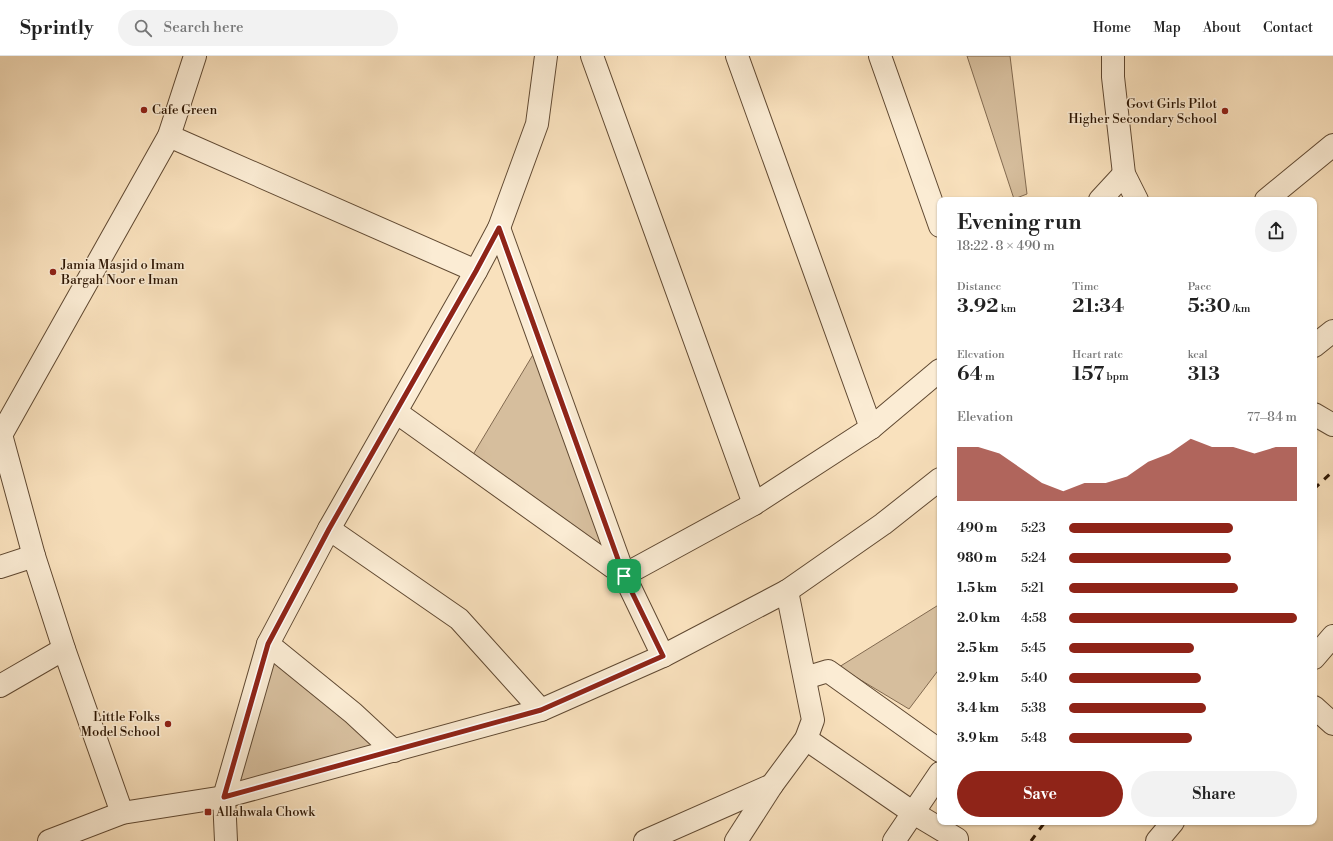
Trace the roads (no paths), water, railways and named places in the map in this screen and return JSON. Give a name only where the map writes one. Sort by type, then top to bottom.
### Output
[{"type":"street","points":[[122,813],[64,649],[34,556],[1,433],[169,136],[195,56]]},
{"type":"street","points":[[226,841],[224,797],[268,644],[329,529],[499,228],[537,124],[546,56]]},
{"type":"street","points":[[592,56],[754,504]]},
{"type":"street","points":[[737,56],[871,428]]},
{"type":"street","points":[[880,56],[937,218]]},
{"type":"street","points":[[1113,56],[1113,77],[1124,174],[1136,197]]},
{"type":"street","points":[[169,136],[476,271]]},
{"type":"street","points":[[1270,197],[1333,145]]},
{"type":"street","points":[[1103,197],[1124,174]]},
{"type":"street","points":[[499,228],[624,576],[663,656]]},
{"type":"street","points":[[1317,344],[1333,331]]},
{"type":"street","points":[[624,576],[754,504],[871,428],[937,373]]},
{"type":"street","points":[[396,412],[624,576]]},
{"type":"street","points":[[49,841],[122,813],[224,797],[541,710],[663,656],[787,591],[883,524],[937,481]]},
{"type":"street","points":[[329,529],[459,619],[541,710]]},
{"type":"street","points":[[0,567],[34,556]]},
{"type":"street","points":[[736,841],[772,785],[806,739],[813,720],[787,591]]},
{"type":"street","points":[[1317,655],[1333,636]]},
{"type":"street","points":[[268,644],[353,713],[394,751]]},
{"type":"street","points":[[0,686],[64,649]]},
{"type":"street","points":[[805,678],[828,670],[937,748]]},
{"type":"street","points":[[1317,710],[1333,724]]},
{"type":"street","points":[[806,739],[912,812],[957,839]]},
{"type":"street","points":[[894,841],[912,812],[937,777]]},
{"type":"street","points":[[645,841],[772,785]]},
{"type":"street","points":[[1157,841],[1170,825]]},
{"type":"railway","points":[[1317,486],[1333,471]]},
{"type":"railway","points":[[1031,841],[1043,825]]},
{"type":"place","name":"Cafe Green","points":[[144,110]]},
{"type":"place","name":"Govt Girls Pilot Higher Secondary School","points":[[1225,111]]},
{"type":"place","name":"Jamia Masjid o Imam Bargah Noor e Iman","points":[[53,272]]},
{"type":"place","name":"Little Folks Model School","points":[[168,724]]},
{"type":"place","name":"Allahwala Chowk","points":[[208,812]]}]
